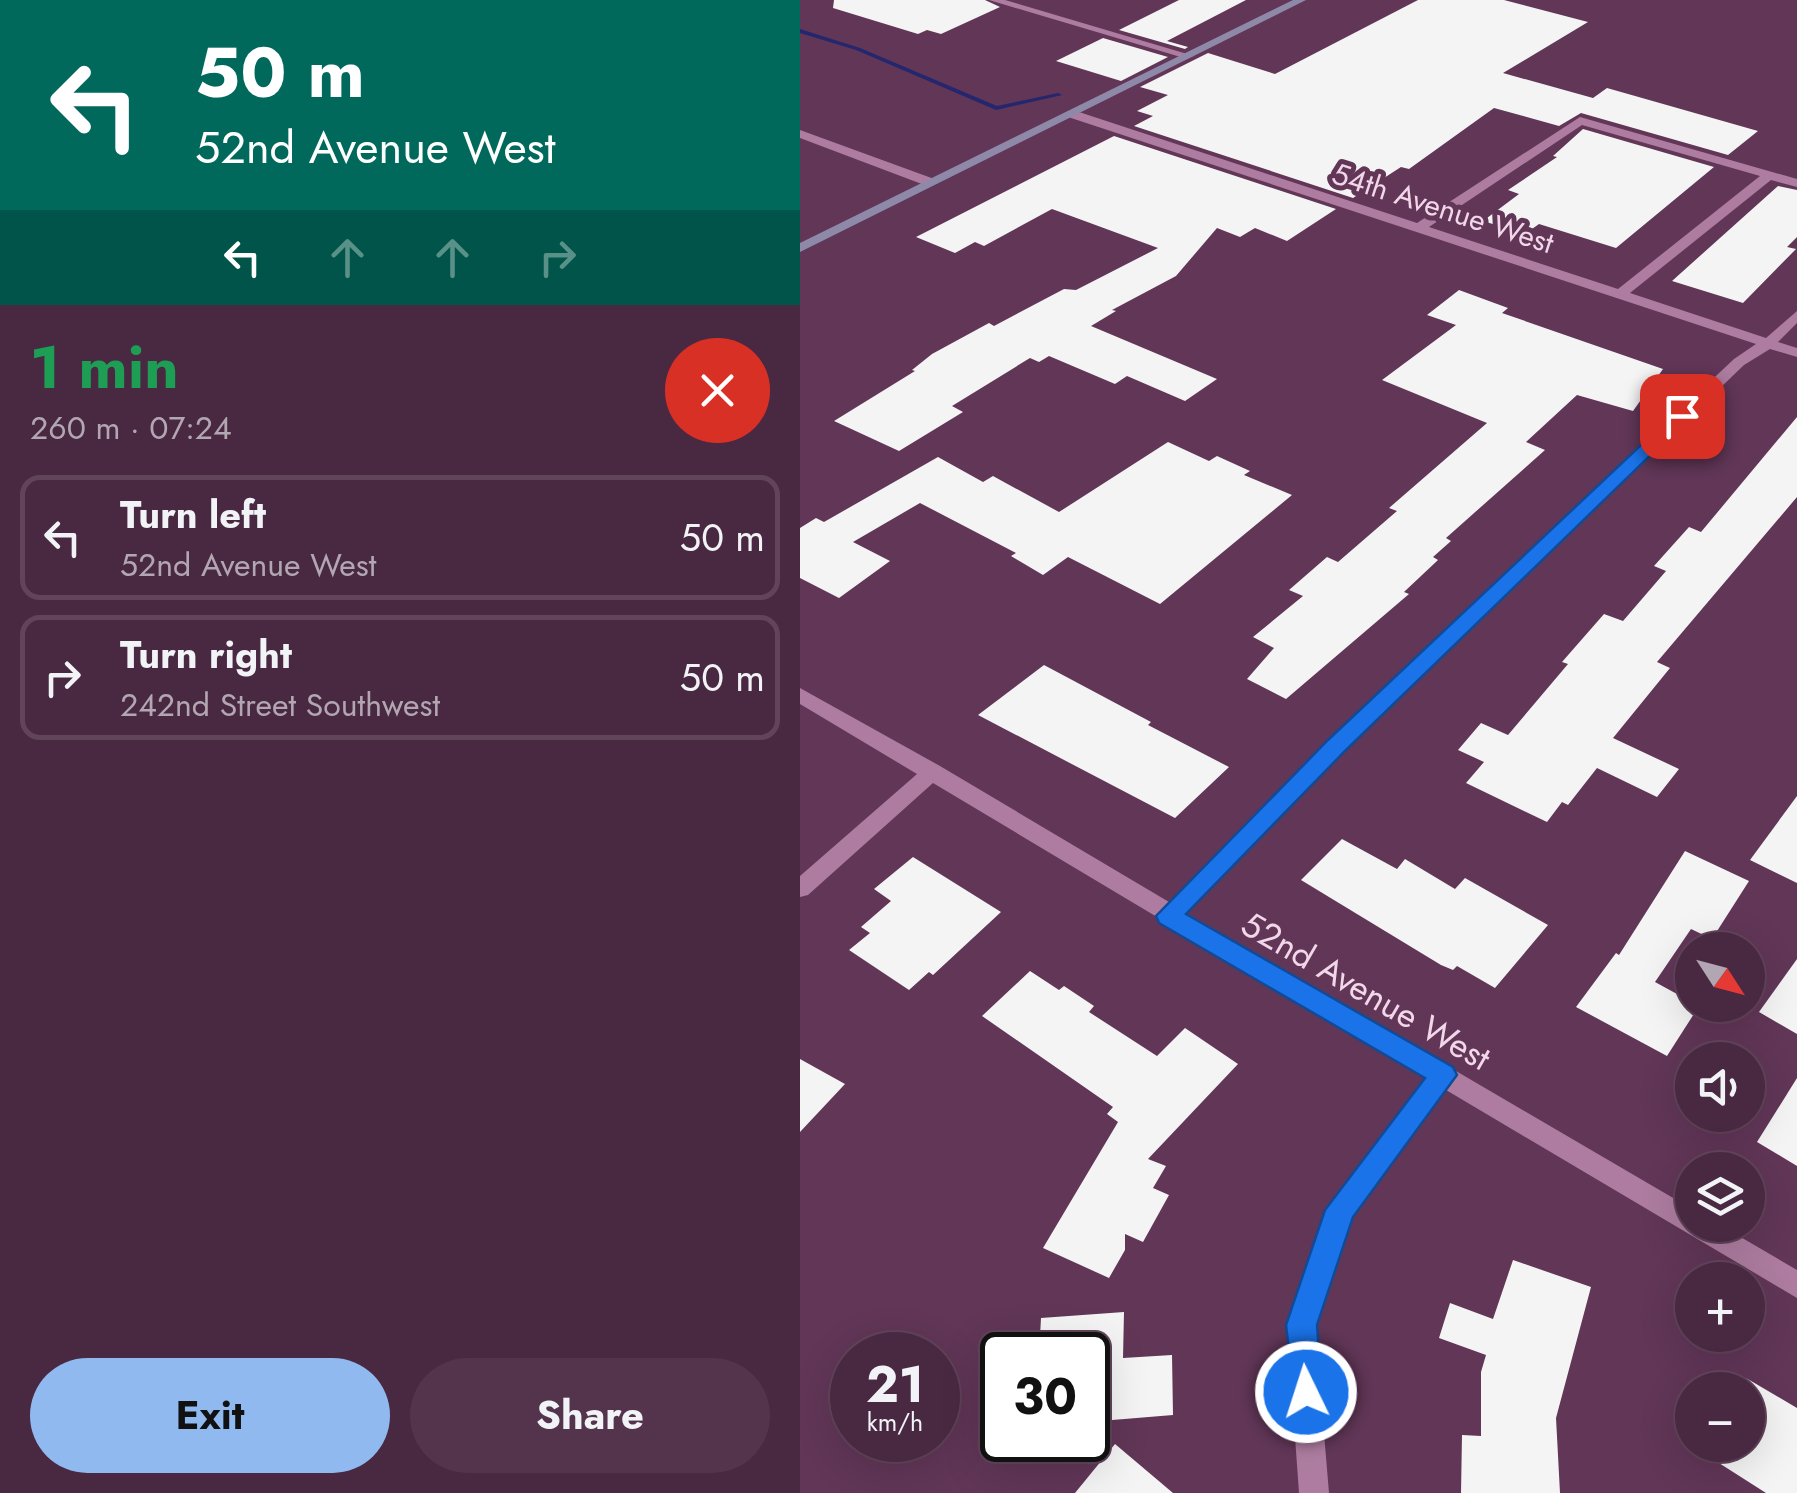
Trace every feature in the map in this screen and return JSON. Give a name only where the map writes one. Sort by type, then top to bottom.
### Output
[{"type":"main road","points":[[800,248],[1301,0]]},
{"type":"street","points":[[994,0],[1188,56]]},
{"type":"street","name":"54th Avenue West","points":[[1072,114],[1797,352]]},
{"type":"street","points":[[1422,227],[1580,121],[1797,183]]},
{"type":"street","points":[[800,134],[932,182]]},
{"type":"street","points":[[1621,294],[1769,175]]},
{"type":"street","points":[[1168,916],[1408,677],[1740,362],[1769,344],[1797,315]]},
{"type":"street","name":"52nd Avenue West","points":[[800,695],[1675,1213]]},
{"type":"street","points":[[800,889],[934,771]]},
{"type":"street","points":[[1314,1493],[1301,1325],[1340,1210],[1443,1075]]},
{"type":"street","name":"52nd Avenue West","points":[[1724,1242],[1797,1285]]},
{"type":"building","points":[[834,0],[985,0],[1000,7],[941,34],[927,30],[918,34],[833,8]]},
{"type":"building","points":[[1179,0],[1246,0],[1167,41],[1188,47],[1185,49],[1119,30]]},
{"type":"building","points":[[1418,0],[1504,0],[1588,22],[1503,73],[1593,98],[1607,88],[1758,131],[1728,155],[1581,113],[1559,126],[1494,108],[1409,169],[1401,167],[1353,198],[1134,126],[1153,116],[1137,111],[1168,95],[1140,87],[1208,53],[1275,74]]},
{"type":"building","points":[[1103,38],[1168,57],[1121,81],[1056,61]]},
{"type":"building","points":[[1583,129],[1714,167],[1616,248],[1539,224],[1525,234],[1483,221],[1519,194],[1508,190],[1557,157],[1553,156]]},
{"type":"building","points":[[1114,136],[1336,209],[1287,241],[1255,228],[1240,237],[1217,228],[1176,276],[1112,310],[1116,311],[1091,326],[1217,379],[1185,401],[1127,376],[1115,384],[1049,356],[1039,362],[1030,358],[952,406],[963,412],[899,451],[834,421],[915,371],[912,370],[932,354],[989,323],[994,326],[1064,289],[1076,290],[1158,248],[1052,209],[984,246],[975,242],[955,253],[916,237]]},
{"type":"building","points":[[1778,186],[1797,190],[1797,237],[1787,247],[1796,249],[1743,303],[1672,281]]},
{"type":"building","points":[[1459,290],[1508,308],[1502,313],[1663,369],[1633,411],[1577,395],[1526,442],[1545,450],[1446,538],[1451,541],[1433,557],[1438,560],[1404,592],[1409,594],[1286,699],[1247,679],[1274,648],[1253,637],[1303,596],[1289,590],[1327,557],[1338,562],[1397,511],[1389,508],[1487,423],[1382,380],[1456,325],[1427,315]]},
{"type":"building","points":[[1797,417],[1797,497],[1657,662],[1670,668],[1613,738],[1679,769],[1657,797],[1597,768],[1568,805],[1562,802],[1547,822],[1466,783],[1484,762],[1458,750],[1481,723],[1508,735],[1568,664],[1562,662],[1604,614],[1623,621],[1666,571],[1654,566],[1689,527],[1701,532]]},
{"type":"building","points":[[1168,442],[1209,461],[1217,456],[1250,471],[1244,475],[1292,495],[1160,604],[1068,557],[1043,575],[1011,556],[1016,553],[920,503],[853,542],[890,561],[839,598],[800,578],[800,528],[816,518],[824,522],[938,457],[983,482],[993,476],[1059,512]]},
{"type":"building","points":[[1044,665],[1229,767],[1175,818],[978,715]]},
{"type":"building","points":[[1797,796],[1797,883],[1750,860]]},
{"type":"building","points":[[1342,839],[1397,869],[1405,859],[1455,889],[1465,878],[1548,925],[1495,988],[1457,966],[1453,970],[1441,965],[1301,880]]},
{"type":"building","points":[[1685,851],[1749,881],[1716,932],[1675,932],[1675,953],[1655,982],[1675,993],[1675,1022],[1689,1022],[1667,1056],[1576,1007],[1616,953],[1619,955]]},
{"type":"building","points":[[913,857],[1001,912],[933,975],[929,972],[909,990],[849,950],[870,933],[861,927],[891,901],[874,889]]},
{"type":"building","points":[[1797,959],[1797,1034],[1765,1015],[1765,1004]]},
{"type":"building","points":[[1030,971],[1059,990],[1064,986],[1094,1006],[1089,1012],[1157,1056],[1185,1028],[1238,1064],[1148,1159],[1166,1166],[1153,1188],[1169,1195],[1143,1242],[1125,1234],[1125,1250],[1109,1278],[1043,1248],[1118,1122],[1107,1114],[1113,1107],[982,1016]]},
{"type":"building","points":[[800,1059],[845,1084],[800,1132]]},
{"type":"building","points":[[1797,1078],[1797,1166],[1757,1142]]},
{"type":"building","points":[[1513,1260],[1591,1287],[1556,1418],[1560,1493],[1461,1493],[1462,1435],[1481,1436],[1481,1372],[1486,1355],[1439,1338],[1450,1303],[1493,1319]]},
{"type":"building","points":[[1124,1312],[1123,1358],[1172,1355],[1173,1415],[1110,1420],[1110,1332],[1040,1332],[1041,1318]]},
{"type":"building","points":[[1765,1389],[1797,1408],[1797,1493],[1766,1493],[1717,1462],[1765,1462]]},
{"type":"building","points":[[1115,1444],[1173,1493],[1075,1493],[1100,1462],[1110,1462],[1110,1450]]},
{"type":"waterway","points":[[800,31],[858,49],[996,108],[1058,95]]},
{"type":"route","points":[[1306,1392],[1301,1325],[1340,1210],[1443,1075],[1168,916],[1336,745],[1682,416]]}]
